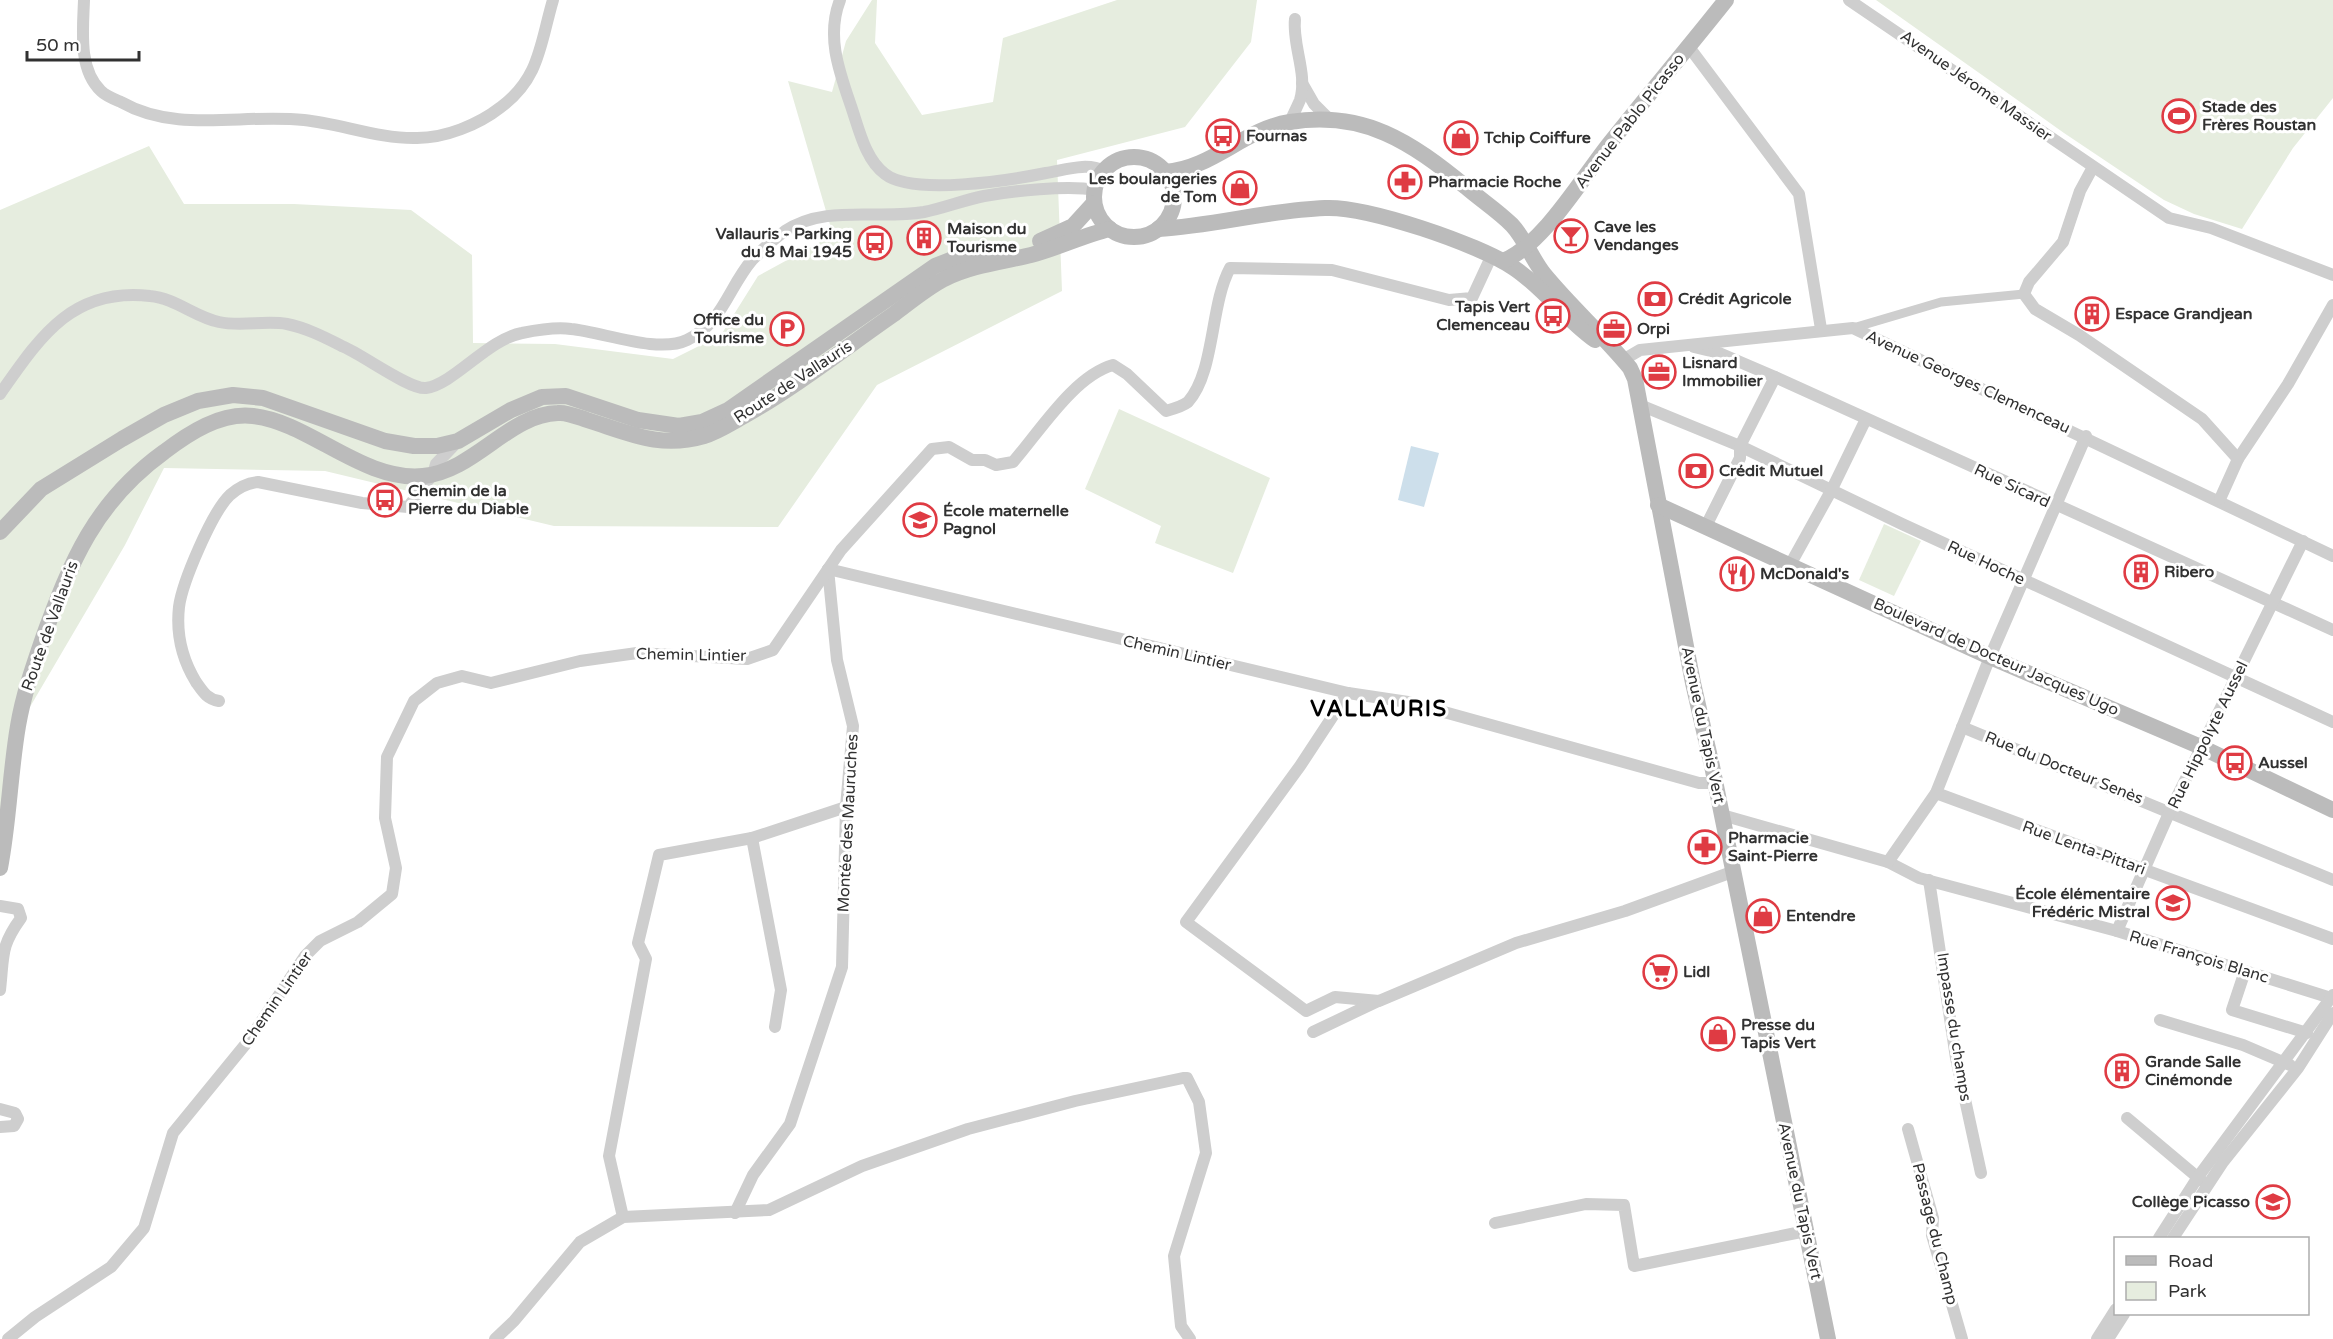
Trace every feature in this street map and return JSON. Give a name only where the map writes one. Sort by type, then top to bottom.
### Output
[{"type":"main road","name":"Avenue Pablo Picasso","points":[[1497,259],[1527,247],[1726,0]]},
{"type":"main road","points":[[1165,172],[1192,167],[1249,136],[1290,122],[1329,119],[1359,122],[1401,139],[1441,167],[1511,225],[1542,273],[1623,360]]},
{"type":"main road","points":[[1158,229],[1166,221],[1173,202],[1170,181],[1165,172],[1146,159],[1135,158],[1123,159],[1104,171],[1095,196],[1100,218],[1110,229],[1129,237],[1139,237],[1158,229],[1188,227],[1323,208],[1348,208],[1380,215],[1497,259],[1527,278],[1576,327],[1623,360]]},
{"type":"main road","name":"Route de Vallauris","points":[[0,532],[41,489],[164,415],[198,401],[233,395],[263,398],[385,441],[414,446],[437,446],[458,441],[511,410],[542,397],[566,396],[658,424],[679,426],[702,422],[728,410],[935,266],[958,257],[1033,243],[1060,234],[1073,226],[1095,196]]},
{"type":"main road","name":"Route de Vallauris","points":[[0,868],[18,723],[31,676],[66,573],[101,513],[146,465],[184,438],[215,422],[236,416],[256,416],[279,423],[365,464],[397,474],[421,477],[465,462],[538,415],[561,412],[661,442],[709,435],[765,404],[943,279],[984,264],[1029,255],[1110,229]]},
{"type":"main road","name":"Avenue du Tapis Vert","points":[[1623,360],[1635,379],[1658,505],[1828,1339]]},
{"type":"main road","name":"Boulevard de Docteur Jacques Ugo","points":[[1658,505],[1990,657],[2202,747],[2333,810]]},
{"type":"street","points":[[84,0],[87,73],[102,92],[128,106],[165,119],[304,120],[416,138],[440,136],[471,125],[500,108],[525,87],[536,66],[553,0]]},
{"type":"street","points":[[840,0],[832,40],[864,146],[884,174],[900,183],[920,185],[1024,177],[1085,166],[1104,171]]},
{"type":"street","name":"Avenue Jérome Massier","points":[[1854,1],[2093,168],[2169,218],[2211,228],[2333,275]]},
{"type":"street","points":[[1290,122],[1300,99],[1302,83],[1293,33],[1295,19]]},
{"type":"street","points":[[1689,47],[1799,194],[1821,329]]},
{"type":"street","points":[[1302,83],[1314,105],[1329,119]]},
{"type":"street","points":[[2024,294],[2029,282],[2062,242],[2080,191],[2093,168]]},
{"type":"street","points":[[0,394],[33,347],[61,317],[99,298],[151,296],[176,303],[196,316],[223,323],[285,324],[316,333],[368,358],[412,386],[426,388],[440,382],[493,345],[519,333],[568,328],[659,345],[683,342],[703,332],[720,313],[751,261],[786,231],[824,216],[922,212],[986,196],[1076,188],[1095,196]]},
{"type":"street","points":[[828,569],[841,550],[932,449],[949,447],[972,460],[984,460],[996,465],[1013,462],[1085,379],[1101,368],[1113,365],[1127,374],[1166,411],[1187,403],[1202,376],[1222,283],[1230,268],[1332,270],[1449,300],[1472,298],[1497,259]]},
{"type":"street","points":[[1853,328],[1941,303],[2024,294]]},
{"type":"street","points":[[2024,294],[2035,309],[2079,335],[2202,419],[2238,459]]},
{"type":"street","points":[[2220,500],[2238,459],[2288,384],[2333,304]]},
{"type":"street","name":"Avenue Georges Clemenceau","points":[[1623,360],[1640,350],[1821,329],[1853,328],[2086,436],[2333,556]]},
{"type":"street","name":"Rue Sicard","points":[[1690,346],[1719,353],[1775,377],[2056,507],[2274,601],[2333,630]]},
{"type":"street","points":[[1706,526],[1740,458],[1740,446],[1775,377]]},
{"type":"street","name":"Rue Hoche","points":[[1640,405],[1740,446],[1831,491],[2333,722]]},
{"type":"street","points":[[1790,565],[1831,491],[1866,419]]},
{"type":"street","points":[[1888,862],[1936,793],[1990,657],[2086,436]]},
{"type":"street","points":[[219,701],[210,699],[202,692],[181,652],[179,607],[189,574],[215,516],[229,496],[246,483],[258,482],[362,503],[408,507],[434,474],[436,464],[458,441]]},
{"type":"street","name":"Rue Hippolyte Aussel","points":[[2117,931],[2170,811],[2303,541]]},
{"type":"street","name":"Chemin Lintier","points":[[8,1339],[15,1331],[111,1267],[144,1228],[173,1133],[249,1040],[305,956],[320,941],[358,922],[392,894],[396,868],[386,818],[387,757],[414,701],[437,683],[462,676],[491,683],[580,661],[637,653],[747,659],[773,650],[828,569],[1348,693],[1408,702],[1699,783],[1716,783]]},
{"type":"street","name":"Montée des Mauruches","points":[[735,1213],[753,1175],[790,1124],[842,967],[846,807],[853,726],[837,660],[828,569]]},
{"type":"street","points":[[1348,693],[1300,766],[1186,922],[1306,1011],[1335,997],[1379,1001]]},
{"type":"street","name":"Rue du Docteur Senès","points":[[1962,727],[2333,880]]},
{"type":"street","name":"Rue Lenta-Pittari","points":[[1936,793],[2333,939]]},
{"type":"street","points":[[623,1217],[609,1156],[646,959],[638,943],[659,855],[752,838],[846,807]]},
{"type":"street","name":"Rue François Blanc","points":[[1722,816],[1888,862],[1929,880],[2117,931],[2332,997]]},
{"type":"street","points":[[752,838],[781,990],[775,1027]]},
{"type":"street","points":[[1313,1032],[1379,1001],[1516,943],[1625,911],[1732,872]]},
{"type":"street","name":"Impasse du champs","points":[[1929,880],[1956,1058],[1981,1173]]},
{"type":"street","points":[[0,906],[18,909],[21,918],[6,935],[0,962],[0,990]]},
{"type":"street","points":[[2245,971],[2232,1010],[2308,1038]]},
{"type":"street","points":[[2161,1237],[2203,1181],[2285,1063],[2328,1013],[2332,997]]},
{"type":"street","points":[[2160,1020],[2243,1045],[2298,1068]]},
{"type":"street","points":[[2174,1237],[2203,1181],[2223,1162],[2298,1068],[2308,1038]]},
{"type":"street","points":[[495,1339],[514,1322],[580,1242],[623,1217],[768,1210],[862,1166],[968,1129],[1075,1101],[1187,1078],[1199,1102],[1206,1153],[1174,1256],[1181,1326],[1190,1339]]},
{"type":"street","points":[[0,1109],[15,1113],[18,1119],[14,1126],[0,1127]]},
{"type":"street","points":[[2127,1119],[2203,1181]]},
{"type":"street","name":"Passage du Champ","points":[[1908,1129],[1933,1218],[1932,1235],[1962,1339]]},
{"type":"street","points":[[1495,1223],[1586,1204],[1624,1205],[1635,1266],[1806,1231]]},
{"type":"street","points":[[2097,1339],[2114,1311]]},
{"type":"street","points":[[2108,1339],[2123,1315]]},
{"type":"green space","points":[[872,0],[877,0],[875,43],[922,115],[993,102],[1003,38],[1117,0],[1257,0],[1251,42],[1185,127],[1057,160],[1062,291],[877,385],[778,527],[554,526],[325,471],[164,468],[125,545],[27,712],[0,837],[0,210],[149,146],[184,204],[294,204],[411,210],[472,255],[473,343],[555,344],[673,359],[721,335],[758,276],[833,235],[788,81],[832,92],[846,41]]},
{"type":"green space","name":"Stade des Frères Roustan","points":[[1876,0],[2333,0],[2333,98],[2293,148],[2242,229],[2194,214],[2164,200],[2064,133]]},
{"type":"green space","points":[[1119,409],[1270,478],[1233,573],[1155,543],[1161,526],[1085,489]]},
{"type":"green space","points":[[1884,524],[1921,541],[1894,596],[1859,580]]},
{"type":"water","points":[[1411,446],[1439,453],[1424,507],[1398,500]]},
{"type":"place","name":"Stade des Frères Roustan","points":[[2179,116]]},
{"type":"place","name":"Fournas","points":[[1223,136]]},
{"type":"place","name":"Tchip Coiffure","points":[[1461,138]]},
{"type":"place","name":"Pharmacie Roche","points":[[1405,182]]},
{"type":"place","name":"Les boulangeries de Tom","points":[[1240,188]]},
{"type":"place","name":"Cave les Vendanges","points":[[1571,236]]},
{"type":"place","name":"Maison du Tourisme","points":[[924,238]]},
{"type":"place","name":"Vallauris - Parking du 8 Mai 1945","points":[[875,243]]},
{"type":"place","name":"Crédit Agricole","points":[[1655,299]]},
{"type":"place","name":"Espace Grandjean","points":[[2092,314]]},
{"type":"place","name":"Tapis Vert Clemenceau","points":[[1553,316]]},
{"type":"place","name":"Office du Tourisme","points":[[787,329]]},
{"type":"place","name":"Orpi","points":[[1614,329]]},
{"type":"place","name":"Lisnard Immobilier","points":[[1659,372]]},
{"type":"place","name":"Crédit Mutuel","points":[[1696,471]]},
{"type":"place","name":"Chemin de la Pierre du Diable","points":[[385,500]]},
{"type":"place","name":"École maternelle Pagnol","points":[[920,520]]},
{"type":"place","name":"Ribero","points":[[2141,572]]},
{"type":"place","name":"McDonald's","points":[[1737,574]]},
{"type":"place","name":"Aussel","points":[[2235,763]]},
{"type":"place","name":"Pharmacie Saint-Pierre","points":[[1705,847]]},
{"type":"place","name":"École élémentaire Frédéric Mistral","points":[[2173,903]]},
{"type":"place","name":"Entendre","points":[[1763,916]]},
{"type":"place","name":"Lidl","points":[[1660,972]]},
{"type":"place","name":"Presse du Tapis Vert","points":[[1718,1034]]},
{"type":"place","name":"Grande Salle Cinémonde","points":[[2122,1071]]},
{"type":"place","name":"Collège Picasso","points":[[2273,1202]]},
{"type":"district","name":"VALLAURIS","points":[[1379,709]]}]
